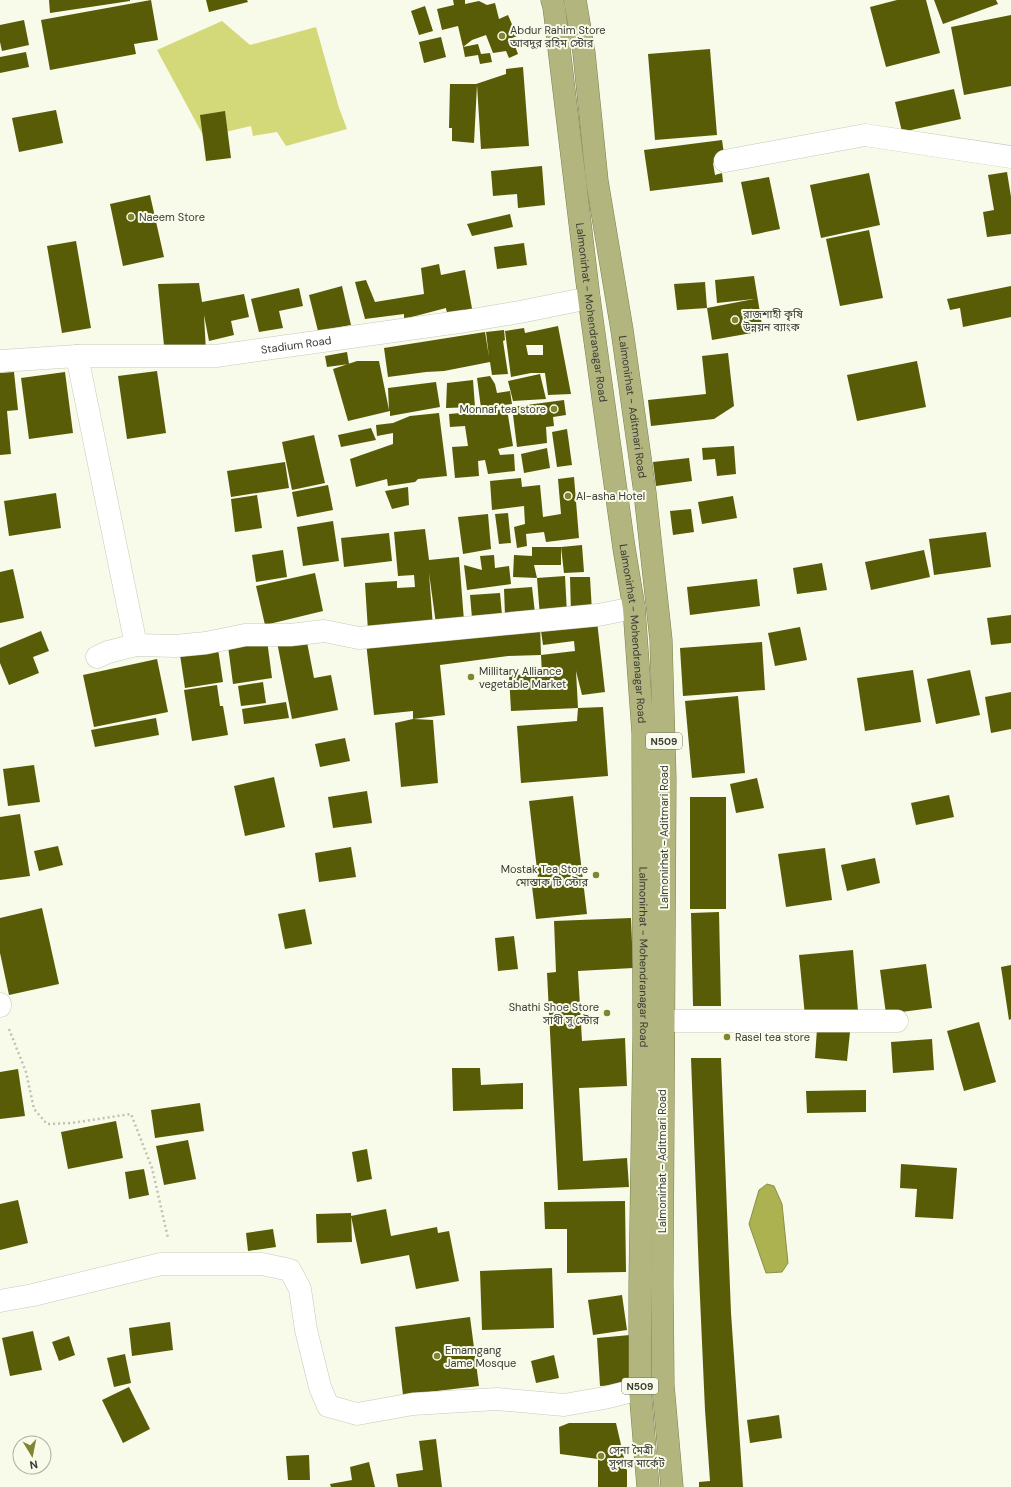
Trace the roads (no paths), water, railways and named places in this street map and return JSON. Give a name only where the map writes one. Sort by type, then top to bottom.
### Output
[{"type":"highway","name":"Lalmonirhat - Mohendranagar Road","points":[[552,0],[589,298],[624,548],[634,608],[643,733],[644,1034],[640,1276],[640,1389],[648,1487]]},
{"type":"highway","name":"Lalmonirhat - Aditmari Road","points":[[575,0],[584,53],[597,181],[622,330],[644,486],[661,640],[665,779],[662,1282],[663,1377],[672,1487]]},
{"type":"street","points":[[725,162],[865,135],[1011,157]]},
{"type":"street","name":"Stadium Road","points":[[0,361],[77,356],[216,356],[466,321],[589,298]]},
{"type":"street","points":[[77,356],[136,645]]},
{"type":"street","points":[[97,657],[108,652],[136,645],[175,646],[206,643],[245,635],[290,635],[324,631],[359,638],[598,615],[634,608]]},
{"type":"street","points":[[663,1021],[897,1021]]},
{"type":"street","points":[[0,1301],[33,1295],[160,1264],[262,1264],[290,1270],[300,1289],[306,1330],[320,1387],[328,1406],[357,1414],[414,1404],[497,1399],[564,1405],[604,1398],[640,1389]]},
{"type":"place","name":"Abdur Rahim Store আবদুর রহিম স্টোর","points":[[502,36]]},
{"type":"place","name":"Naeem Store","points":[[131,217]]},
{"type":"place","name":"রাজশাহী কৃষি উন্নয়ন ব্যাংক","points":[[735,320]]},
{"type":"place","name":"Monnaf tea store","points":[[554,409]]},
{"type":"place","name":"Al-asha Hotel","points":[[568,496]]},
{"type":"place","name":"Millitary Alliance vegetable Market","points":[[471,677]]},
{"type":"place","name":"Mostak Tea Store মোস্তাক টি স্টোর","points":[[596,875]]},
{"type":"place","name":"Shathi Shoe Store সাথী সু স্টোর","points":[[607,1013]]},
{"type":"place","name":"Rasel tea store","points":[[727,1037]]},
{"type":"place","name":"Emamgang Jame Mosque","points":[[437,1356]]},
{"type":"place","name":"সেনা মৈত্রী সুপার মার্কেট","points":[[601,1456]]}]
